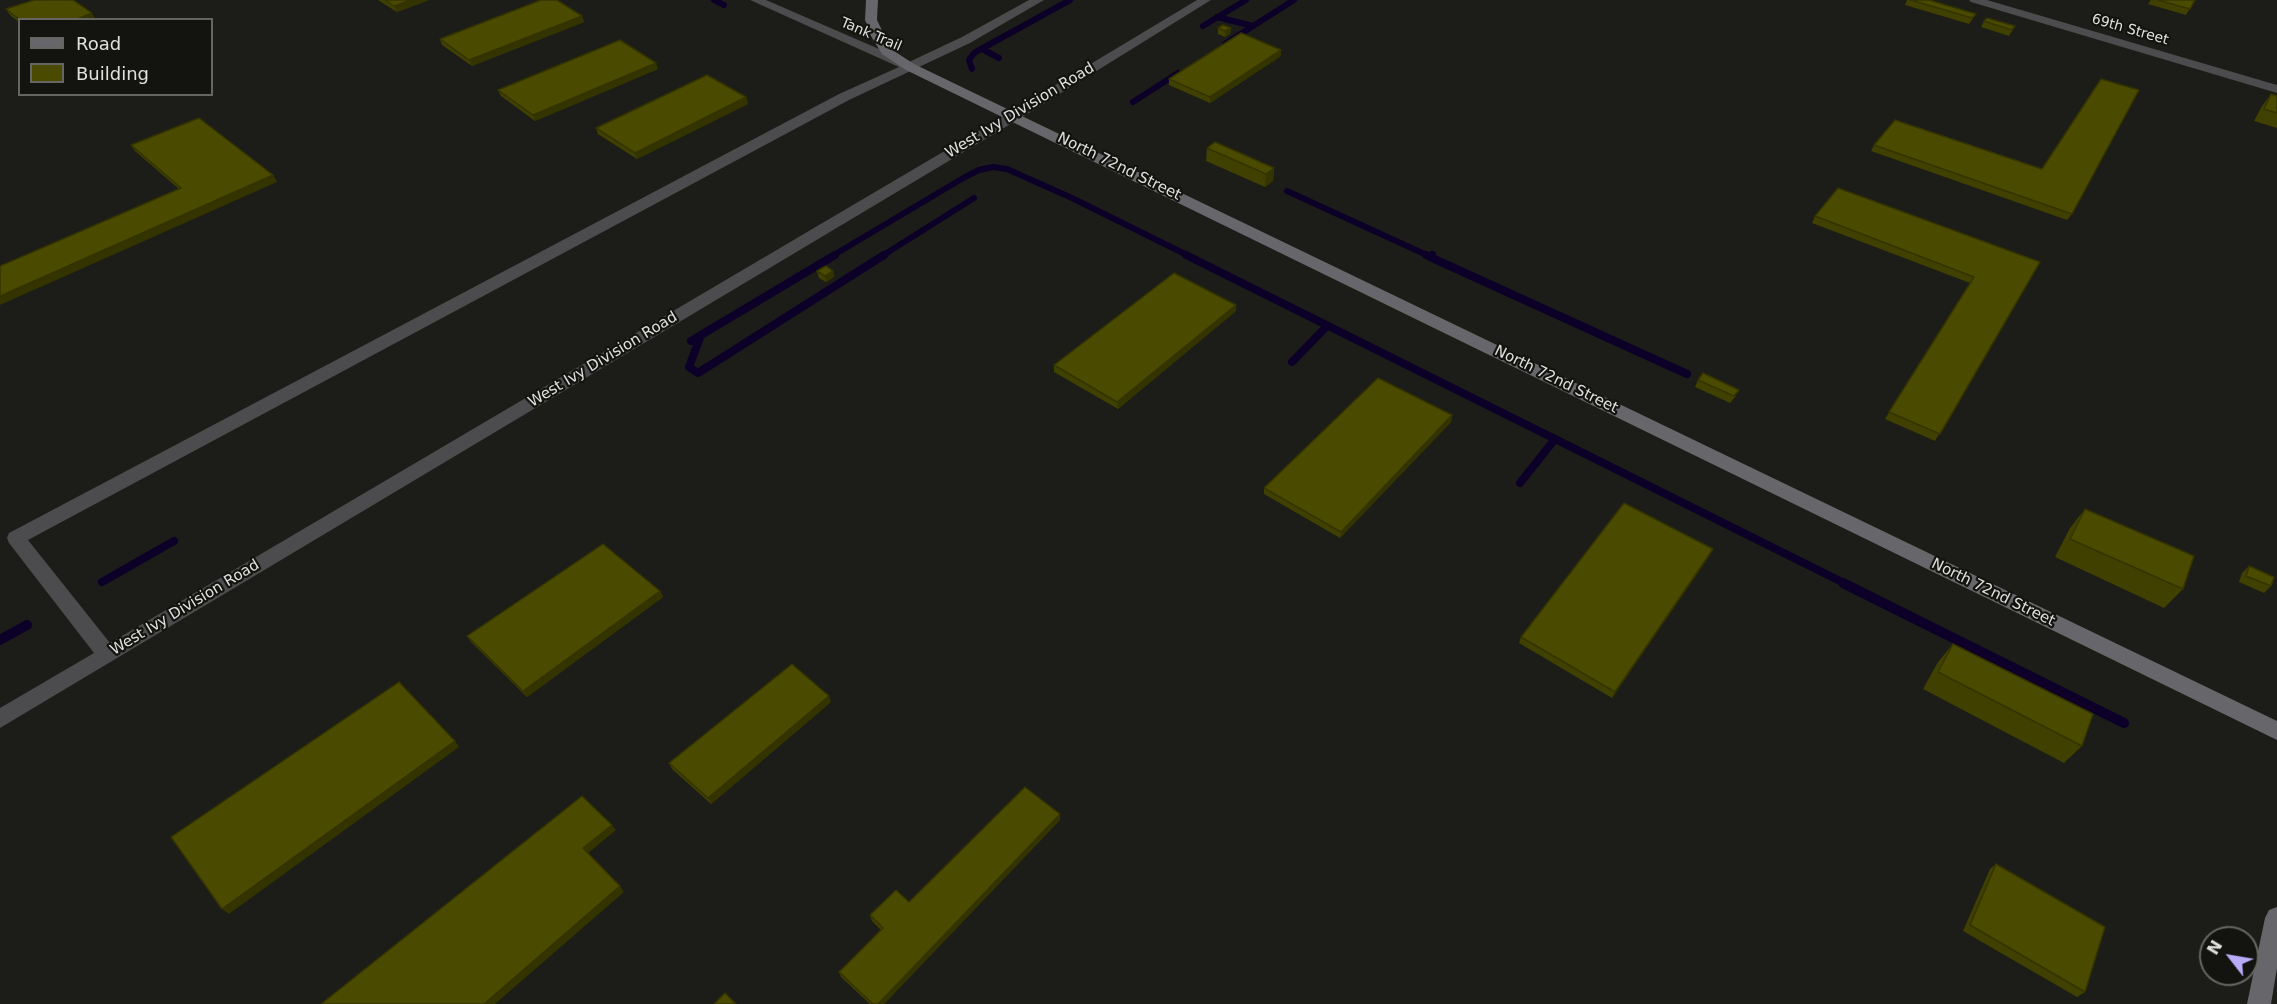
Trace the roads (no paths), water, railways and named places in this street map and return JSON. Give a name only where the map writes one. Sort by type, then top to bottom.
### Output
[{"type":"street","name":"Tank Trail","points":[[756,0],[910,68]]},
{"type":"street","name":"North 72nd Street","points":[[872,0],[870,20],[877,36],[886,51],[910,68],[1014,116],[2277,731]]},
{"type":"street","points":[[107,654],[16,538],[824,108],[910,68],[1038,0]]},
{"type":"street","name":"West Ivy Division Road","points":[[0,719],[1205,0]]},
{"type":"street","name":"69th Street","points":[[1975,0],[2277,89]]},
{"type":"street","points":[[2259,1004],[2277,918]]},
{"type":"waterway","points":[[714,0],[724,5]]},
{"type":"waterway","points":[[972,69],[969,60],[974,53],[1070,0]]},
{"type":"waterway","points":[[1218,17],[1246,0]]},
{"type":"waterway","points":[[1253,26],[1294,0]]},
{"type":"waterway","points":[[1203,26],[1218,17]]},
{"type":"waterway","points":[[1218,17],[1253,26]]},
{"type":"waterway","points":[[1225,44],[1253,26]]},
{"type":"waterway","points":[[982,49],[999,58]]},
{"type":"waterway","points":[[1133,102],[1178,73]]},
{"type":"waterway","points":[[832,256],[965,177],[979,170],[993,167],[1007,169],[1072,198],[1189,256]]},
{"type":"waterway","points":[[1287,191],[1429,256]]},
{"type":"waterway","points":[[882,256],[974,198]]},
{"type":"waterway","points":[[1430,257],[1433,254]]},
{"type":"waterway","points":[[701,335],[835,255]]},
{"type":"waterway","points":[[701,335],[689,367],[698,373],[884,255]]},
{"type":"waterway","points":[[1186,255],[1846,584]]},
{"type":"waterway","points":[[1426,255],[1430,257]]},
{"type":"waterway","points":[[1430,257],[1687,374]]},
{"type":"waterway","points":[[1292,362],[1327,326]]},
{"type":"waterway","points":[[691,341],[701,335]]},
{"type":"waterway","points":[[1520,483],[1555,439]]},
{"type":"waterway","points":[[102,582],[174,541]]},
{"type":"waterway","points":[[1843,583],[2124,723]]},
{"type":"waterway","points":[[0,640],[27,625]]}]
